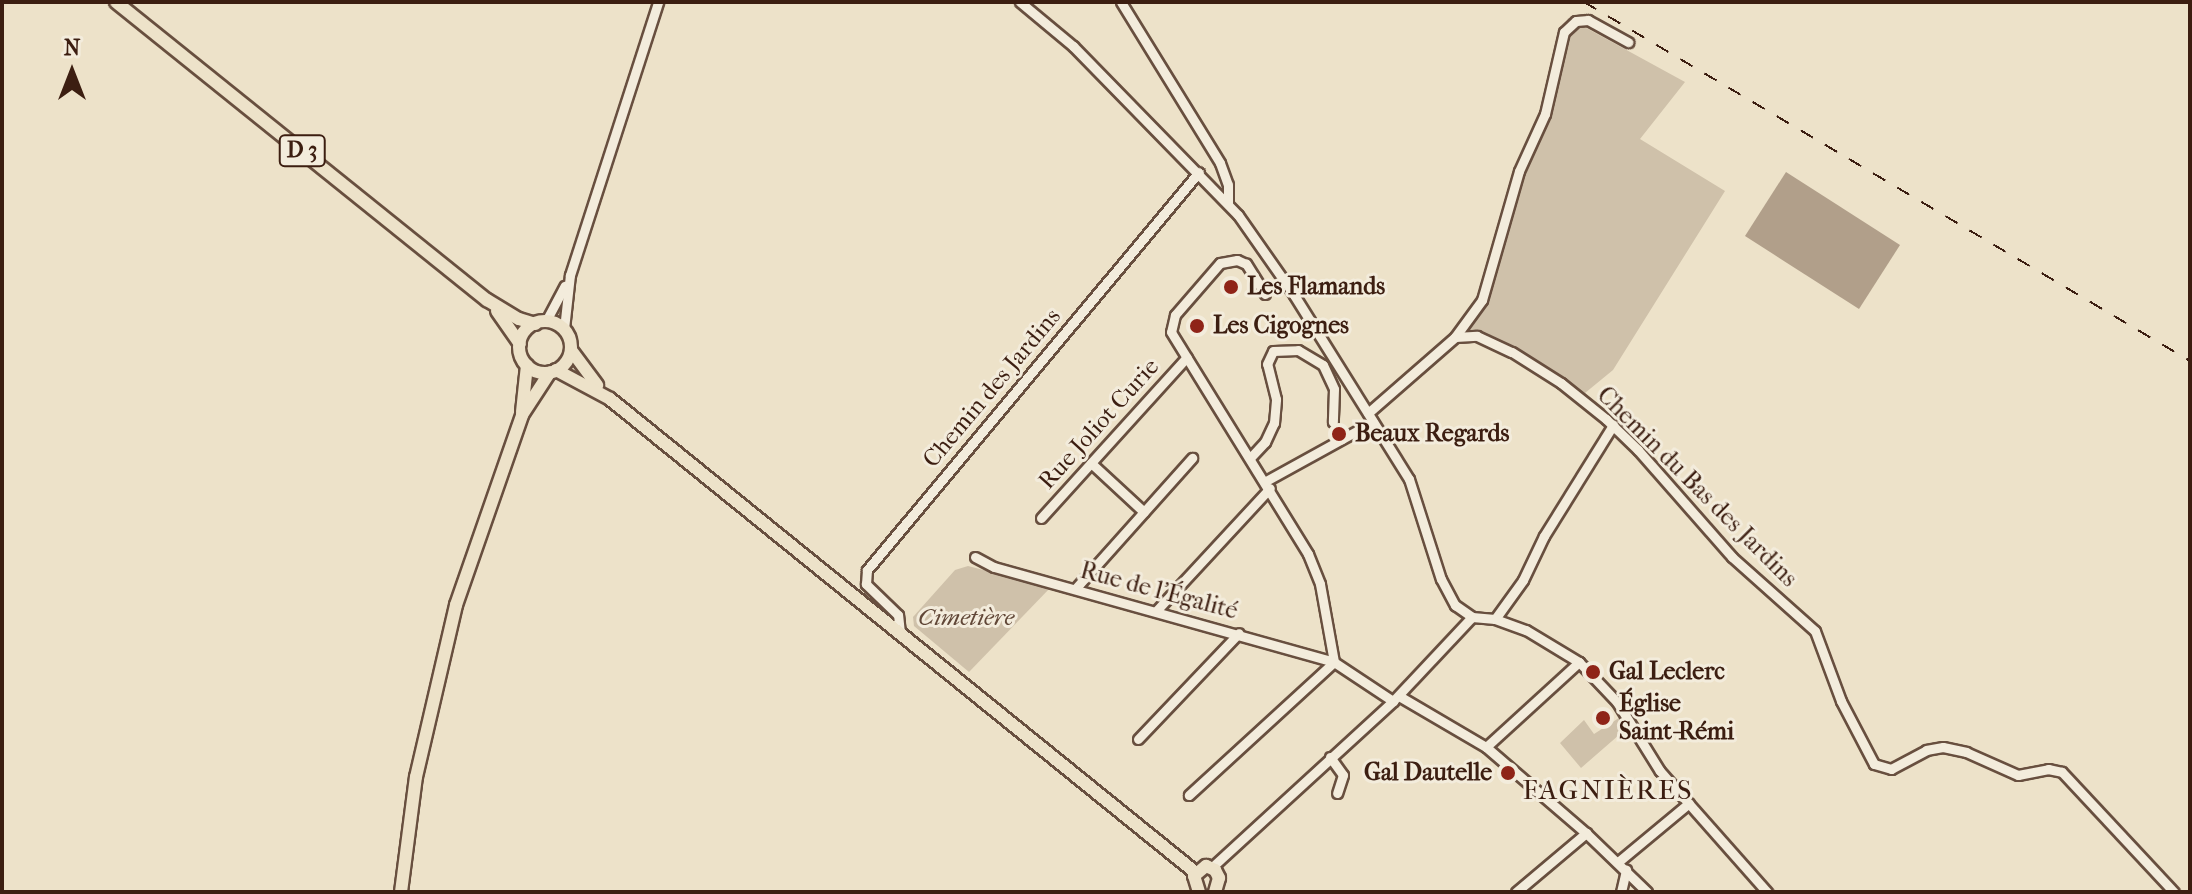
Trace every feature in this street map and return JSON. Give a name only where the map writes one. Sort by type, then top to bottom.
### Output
[{"type":"main road","name":"D 3","points":[[116,2],[487,300],[519,319],[541,322]]},
{"type":"main road","name":"D 3","points":[[487,300],[520,344]]},
{"type":"main road","points":[[401,892],[416,777],[440,664],[465,578],[522,415],[527,365],[520,344],[525,332],[541,322],[564,329],[571,350],[586,374],[610,399],[1195,872]]},
{"type":"main road","points":[[522,415],[553,371],[569,358],[571,350]]},
{"type":"main road","points":[[527,365],[553,371],[610,399]]},
{"type":"main road","points":[[1195,872],[1211,868],[1219,878],[1217,891]]},
{"type":"main road","points":[[1194,890],[1195,872]]},
{"type":"street","points":[[564,329],[570,275],[658,2]]},
{"type":"street","points":[[1020,2],[1073,46],[1199,172],[1247,228],[1294,295],[1413,487],[1445,588],[1455,605],[1472,617],[1495,619],[1540,637],[1579,662],[1617,702],[1652,760],[1767,892]]},
{"type":"street","points":[[1121,2],[1220,163],[1228,185],[1228,203]]},
{"type":"street","points":[[1157,610],[1268,485],[1370,417],[1455,337],[1485,291],[1519,171],[1545,114],[1564,32],[1576,21],[1588,20],[1628,42]]},
{"type":"street","name":"Chemin des Jardins","points":[[900,633],[898,615],[870,588],[865,579],[867,570],[1199,172]]},
{"type":"street","points":[[1189,795],[1334,662],[1314,568],[1268,485],[1230,431],[1171,332],[1171,321],[1220,263],[1237,260],[1246,264],[1265,294]]},
{"type":"street","points":[[541,322],[570,275]]},
{"type":"street","name":"Chemin du Bas des Jardins","points":[[1455,337],[1471,334],[1485,338],[1561,383],[1613,425],[1732,557],[1815,631],[1847,715],[1874,764],[1891,769],[1926,750],[1943,747],[1966,752],[2018,775],[2048,769],[2062,772],[2174,892]]},
{"type":"street","points":[[1250,458],[1265,442],[1274,423],[1276,399],[1267,364],[1270,354],[1278,349],[1305,352],[1323,365],[1334,389],[1333,422]]},
{"type":"street","name":"Rue Joliot Curie","points":[[1041,518],[1187,357]]},
{"type":"street","points":[[1495,619],[1523,580],[1544,536],[1613,425]]},
{"type":"street","points":[[1075,589],[1192,458]]},
{"type":"street","points":[[1091,463],[1144,512]]},
{"type":"street","name":"Rue de l'Égalité","points":[[975,557],[994,567],[1157,610],[1334,662],[1486,747],[1586,833],[1647,892]]},
{"type":"street","points":[[1211,868],[1396,698],[1472,617]]},
{"type":"street","points":[[1138,739],[1239,633]]},
{"type":"street","points":[[1486,747],[1579,662]]},
{"type":"street","points":[[1330,757],[1343,775],[1337,793]]},
{"type":"street","points":[[1618,862],[1689,803]]},
{"type":"street","points":[[1516,892],[1586,833]]},
{"type":"street","points":[[1621,892],[1626,870]]},
{"type":"green space","points":[[1568,18],[1685,82],[1640,139],[1725,191],[1613,370],[1585,393],[1466,334],[1553,76]]},
{"type":"green space","name":"Cimetière","points":[[968,566],[1051,587],[969,672],[914,626],[913,617],[955,570]]},
{"type":"green space","points":[[1622,716],[1627,728],[1581,768],[1560,743],[1584,720],[1594,734]]},
{"type":"shaded area","points":[[1786,172],[1900,245],[1859,309],[1745,236]]},
{"type":"railway","points":[[1584,2],[2190,361]]},
{"type":"place","name":"Les Flamands","points":[[1231,287]]},
{"type":"place","name":"Les Cigognes","points":[[1197,326]]},
{"type":"place","name":"Beaux Regards","points":[[1339,434]]},
{"type":"place","name":"Gal Leclerc","points":[[1593,672]]},
{"type":"place","name":"Église Saint-Rémi","points":[[1603,718]]},
{"type":"place","name":"Gal Dautelle","points":[[1508,773]]},
{"type":"district","name":"FAGNIÈRES","points":[[1608,790]]}]
